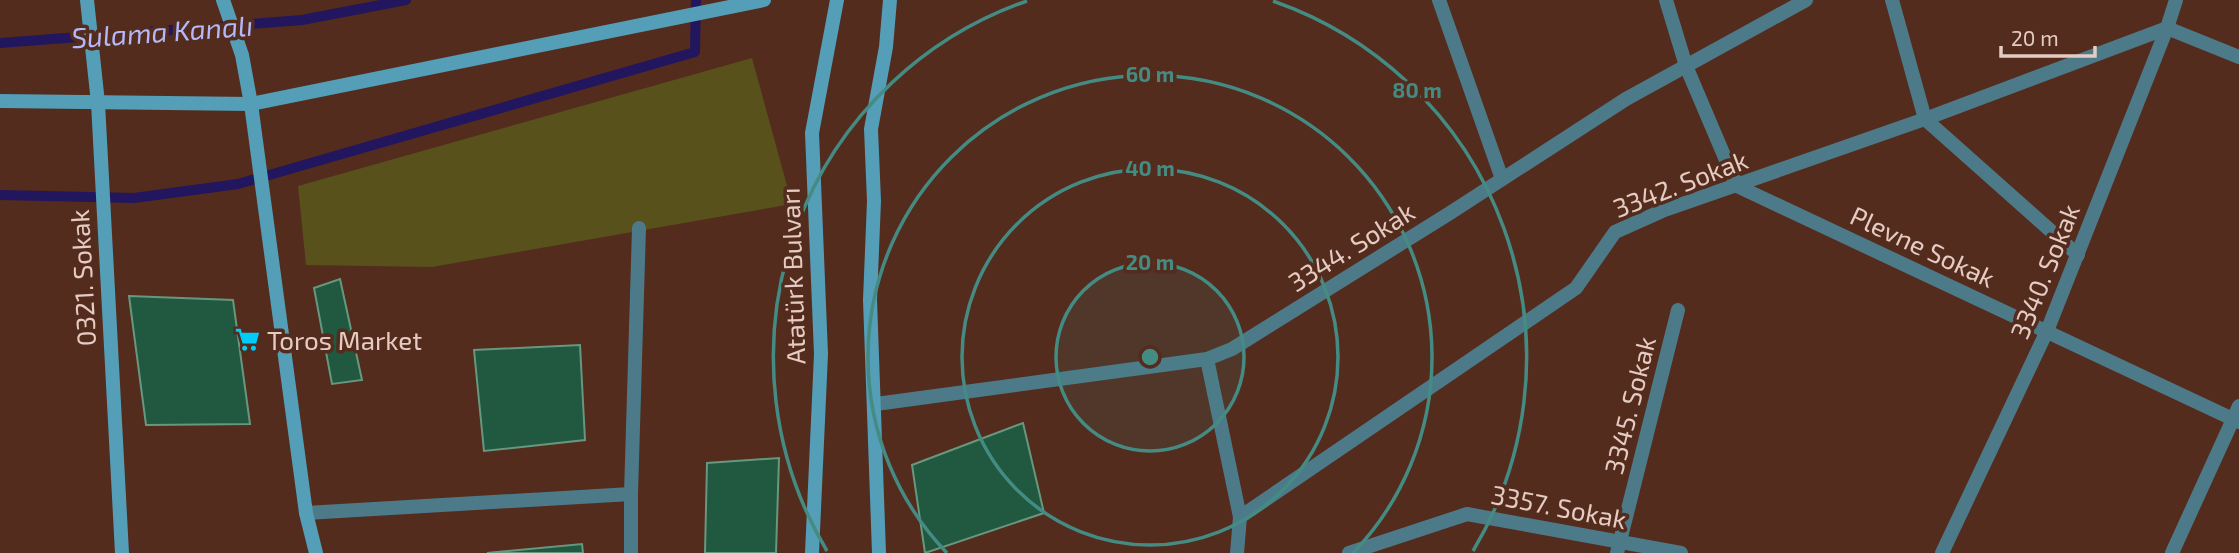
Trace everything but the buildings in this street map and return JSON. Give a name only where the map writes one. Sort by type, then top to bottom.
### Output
[{"type":"street","name":"0321. Sokak","points":[[87,0],[98,103],[122,553]]},
{"type":"street","points":[[223,0],[242,55],[251,104],[306,513],[316,553]]},
{"type":"street","points":[[0,101],[251,104],[764,0]]},
{"type":"street","name":"Atatürk Bulvarı","points":[[813,553],[821,354],[812,133],[837,0]]},
{"type":"street","points":[[879,553],[876,404],[870,300],[874,201],[871,129],[886,47],[890,0]]},
{"type":"street","points":[[1439,0],[1502,180]]},
{"type":"street","points":[[1666,0],[1686,66],[1737,186]]},
{"type":"street","name":"3344. Sokak","points":[[876,404],[1207,359],[1232,349],[1626,99],[1806,0]]},
{"type":"street","points":[[1892,0],[1925,119],[2078,255]]},
{"type":"street","name":"3340. Sokak","points":[[1942,553],[2048,331],[2176,0]]},
{"type":"street","points":[[2167,28],[2239,58]]},
{"type":"street","name":"3342. Sokak","points":[[1240,517],[1576,288],[1615,232],[1662,211],[1925,119],[2167,28]]},
{"type":"street","name":"Plevne Sokak","points":[[1737,186],[2237,416]]},
{"type":"street","points":[[631,553],[639,228]]},
{"type":"street","name":"3345. Sokak","points":[[1619,548],[1678,310]]},
{"type":"street","points":[[1207,359],[1240,517],[1237,553]]},
{"type":"street","points":[[2172,553],[2237,416]]},
{"type":"street","points":[[306,513],[631,495]]},
{"type":"street","name":"3357. Sokak","points":[[1349,553],[1467,514],[1619,548],[1681,553]]},
{"type":"shaded area","points":[[752,58],[792,204],[432,267],[306,265],[298,186]]},
{"type":"waterway","name":"Sulama Kanalı","points":[[0,43],[302,20],[406,0]]},
{"type":"waterway","points":[[0,195],[134,198],[238,184],[695,52],[696,0]]},
{"type":"place","name":"Toros Market","points":[[247,339]]}]
